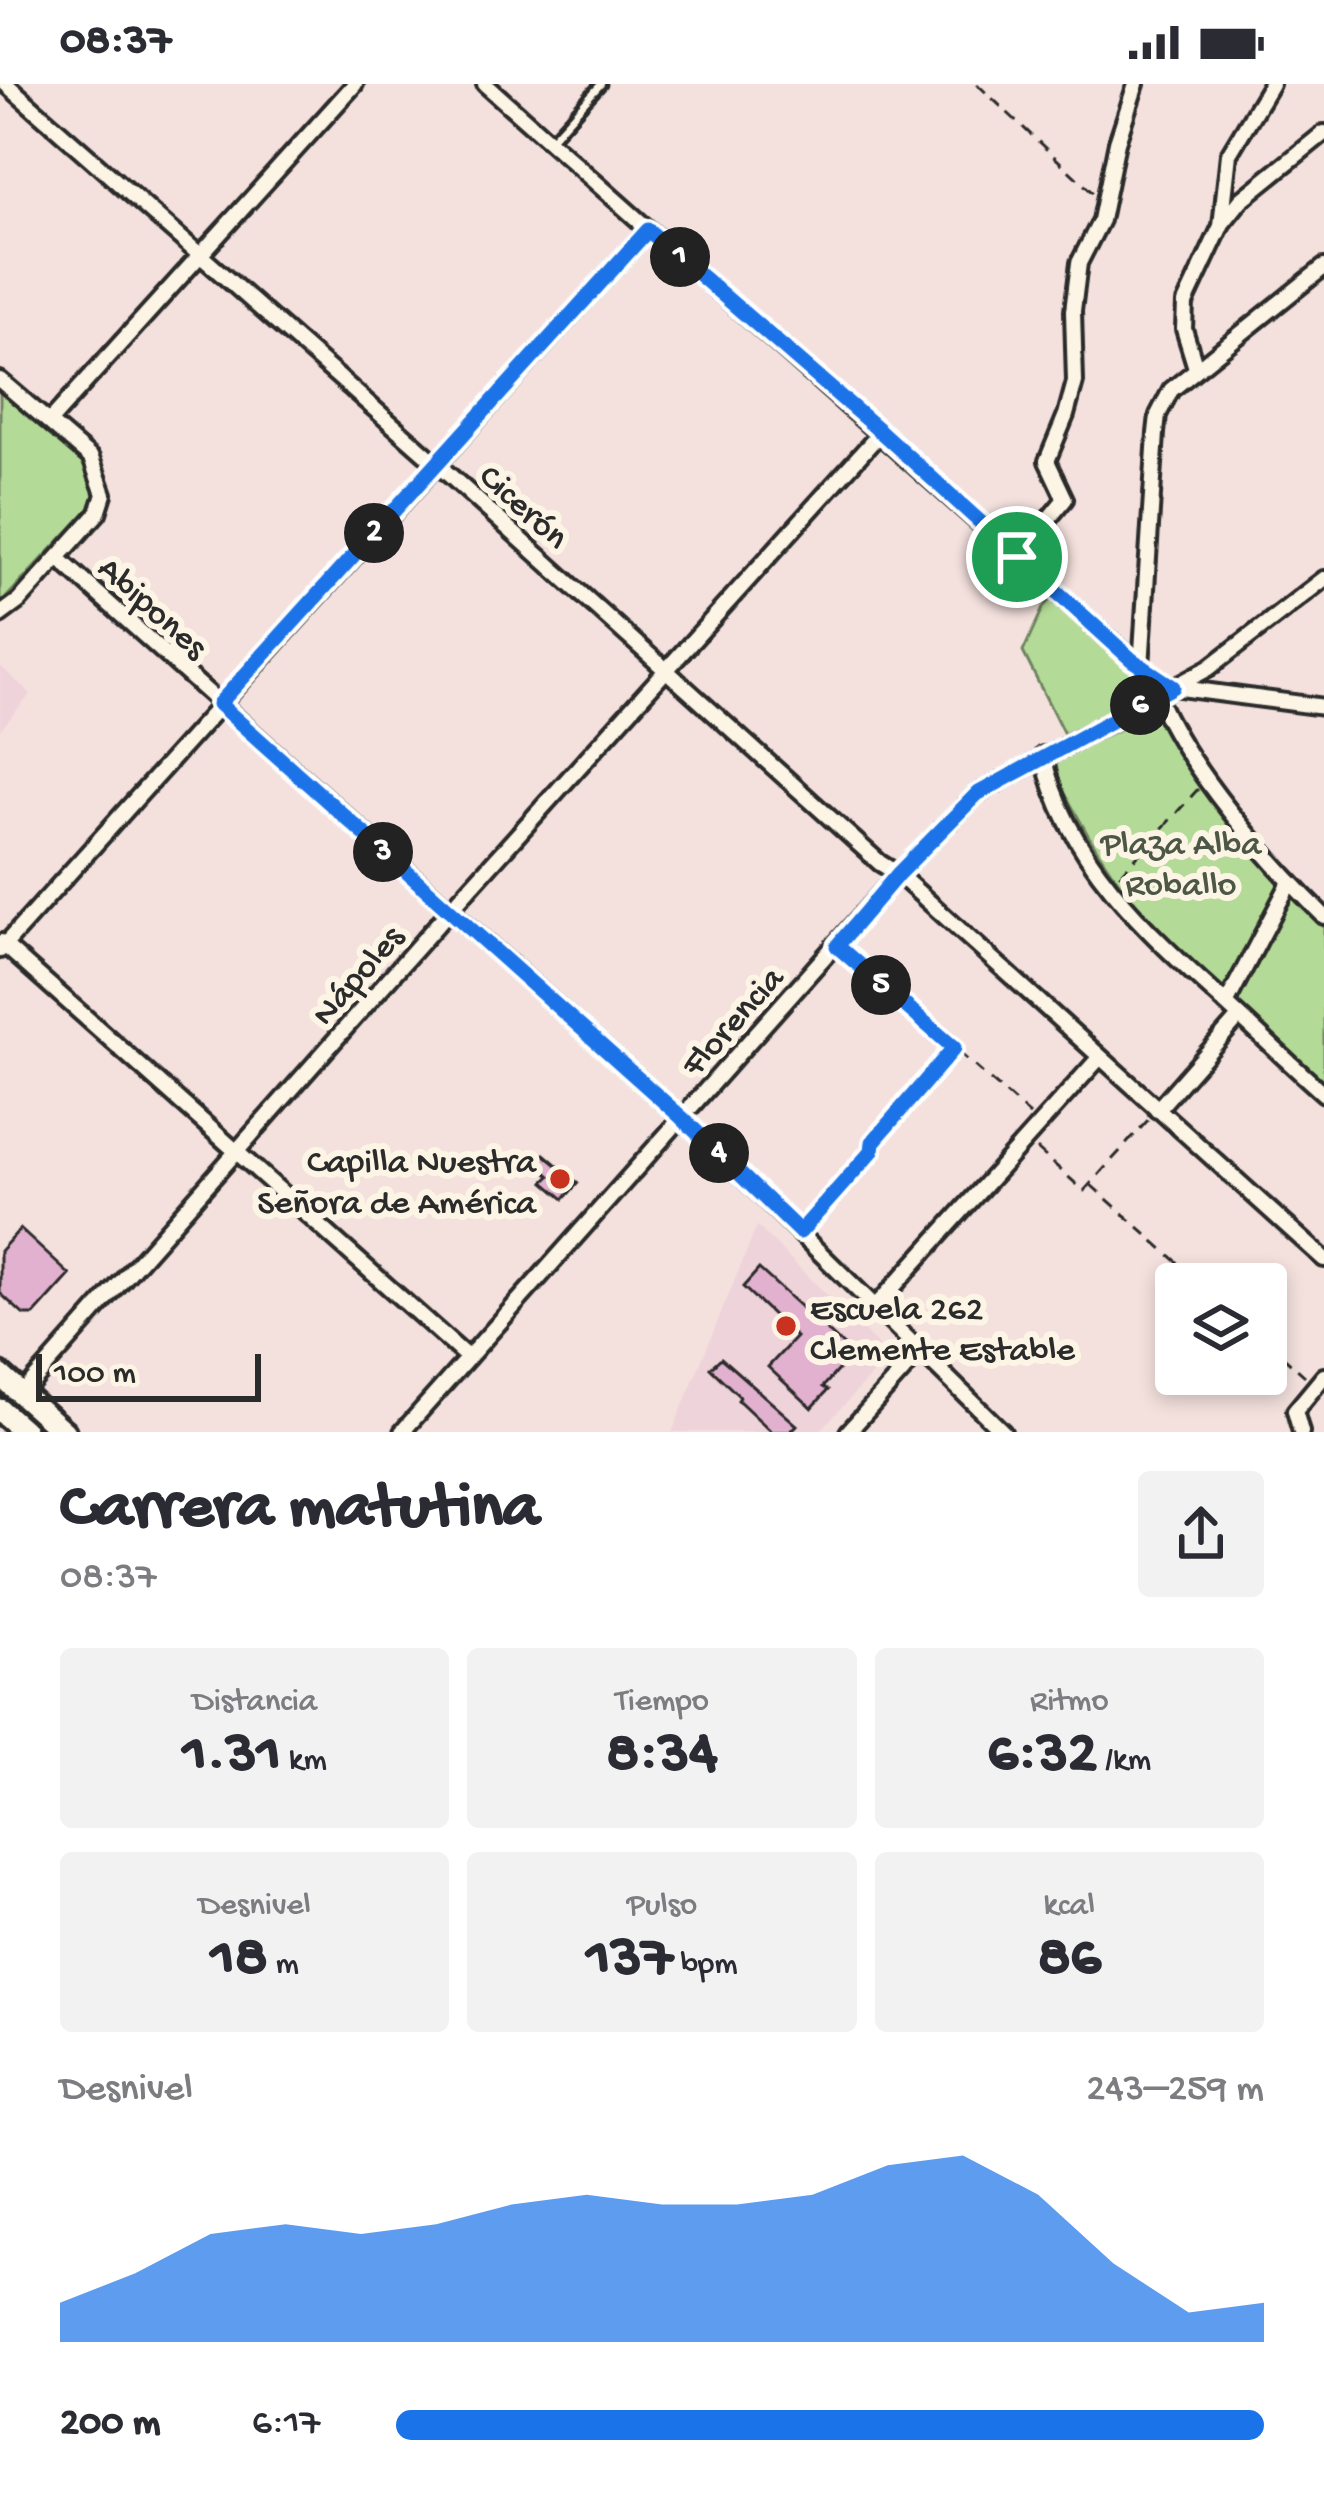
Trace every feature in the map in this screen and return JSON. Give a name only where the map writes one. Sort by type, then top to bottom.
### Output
[{"type":"main road","points":[[0,1375],[64,1432]]},
{"type":"main road","points":[[0,1410],[25,1432]]},
{"type":"street","name":"Cicerón","points":[[6,84],[898,874],[1324,1259]]},
{"type":"street","points":[[50,421],[355,84]]},
{"type":"street","points":[[485,84],[1141,667],[1173,687],[1324,707]]},
{"type":"street","points":[[1017,557],[1065,499],[1047,461],[1075,382],[1072,326],[1078,262],[1098,227],[1136,84]]},
{"type":"street","points":[[1220,226],[1229,154],[1271,84]]},
{"type":"street","points":[[1196,368],[1184,329],[1185,303],[1220,226],[1241,200],[1324,133]]},
{"type":"street","points":[[468,1358],[2,945],[648,230]]},
{"type":"street","points":[[1141,667],[1158,415],[1171,390],[1324,267]]},
{"type":"street","points":[[0,380],[91,458],[103,486],[98,513],[19,601],[0,615]]},
{"type":"street","name":"Nápoles","points":[[22,1394],[881,432]]},
{"type":"street","name":"Abipones","points":[[58,558],[681,1117],[1003,1432]]},
{"type":"street","name":"Florencia","points":[[402,1432],[898,874],[977,794],[1208,668],[1324,579]]},
{"type":"street","points":[[1157,695],[1175,733],[1208,780],[1290,882],[1324,916]]},
{"type":"street","points":[[1043,755],[1059,806],[1109,886],[1155,939],[1324,1094]]},
{"type":"street","points":[[1226,1004],[1290,882]]},
{"type":"street","points":[[1156,1110],[1239,1017]]},
{"type":"street","points":[[876,1306],[1100,1057]]},
{"type":"street","points":[[848,1432],[921,1351]]},
{"type":"street","points":[[1298,1425],[1299,1403],[1320,1381]]},
{"type":"lane","points":[[549,141],[601,84]]},
{"type":"path","points":[[977,84],[1104,204]]},
{"type":"path","points":[[1109,886],[1208,780]]},
{"type":"path","points":[[837,946],[1040,1124]]},
{"type":"path","points":[[800,1232],[954,1048]]},
{"type":"path","points":[[1027,1139],[1084,1191],[1156,1110]]},
{"type":"path","points":[[1090,1184],[1178,1263]]},
{"type":"path","points":[[1287,1357],[1320,1381]]},
{"type":"shaded area","points":[[0,666],[31,694],[0,730]]},
{"type":"shaded area","name":"Escuela 262 Clemente Estable","points":[[757,1226],[889,1356],[819,1432],[672,1432]]},
{"type":"green space","points":[[0,388],[88,465],[97,486],[89,509],[0,604]]},
{"type":"green space","points":[[1052,598],[1139,670],[1143,682],[1136,699],[1064,734],[1023,652]]},
{"type":"green space","name":"Plaza Alba Roballo","points":[[1153,713],[1277,878],[1324,925],[1324,1083],[1221,993],[1158,930],[1102,858],[1064,791],[1056,760]]},
{"type":"building","name":"Capilla Nuestra Señora de América","points":[[544,1154],[578,1183],[564,1199],[544,1182],[550,1176],[536,1163]]},
{"type":"building","points":[[20,1229],[70,1275],[34,1315],[24,1315],[0,1293],[0,1251]]},
{"type":"building","points":[[759,1269],[846,1348],[839,1356],[845,1362],[812,1408],[768,1367],[796,1337],[743,1287]]},
{"type":"building","points":[[721,1358],[797,1425],[790,1432],[772,1432],[710,1368]]},
{"type":"place","name":"Capilla Nuestra Señora de América","points":[[560,1179]]},
{"type":"place","name":"Escuela 262 Clemente Estable","points":[[786,1326]]},
{"type":"route","points":[[648,230],[1017,557],[1132,660],[1173,687],[977,794],[898,874],[837,946],[954,1048],[800,1232],[681,1117],[219,704],[648,230]]}]
